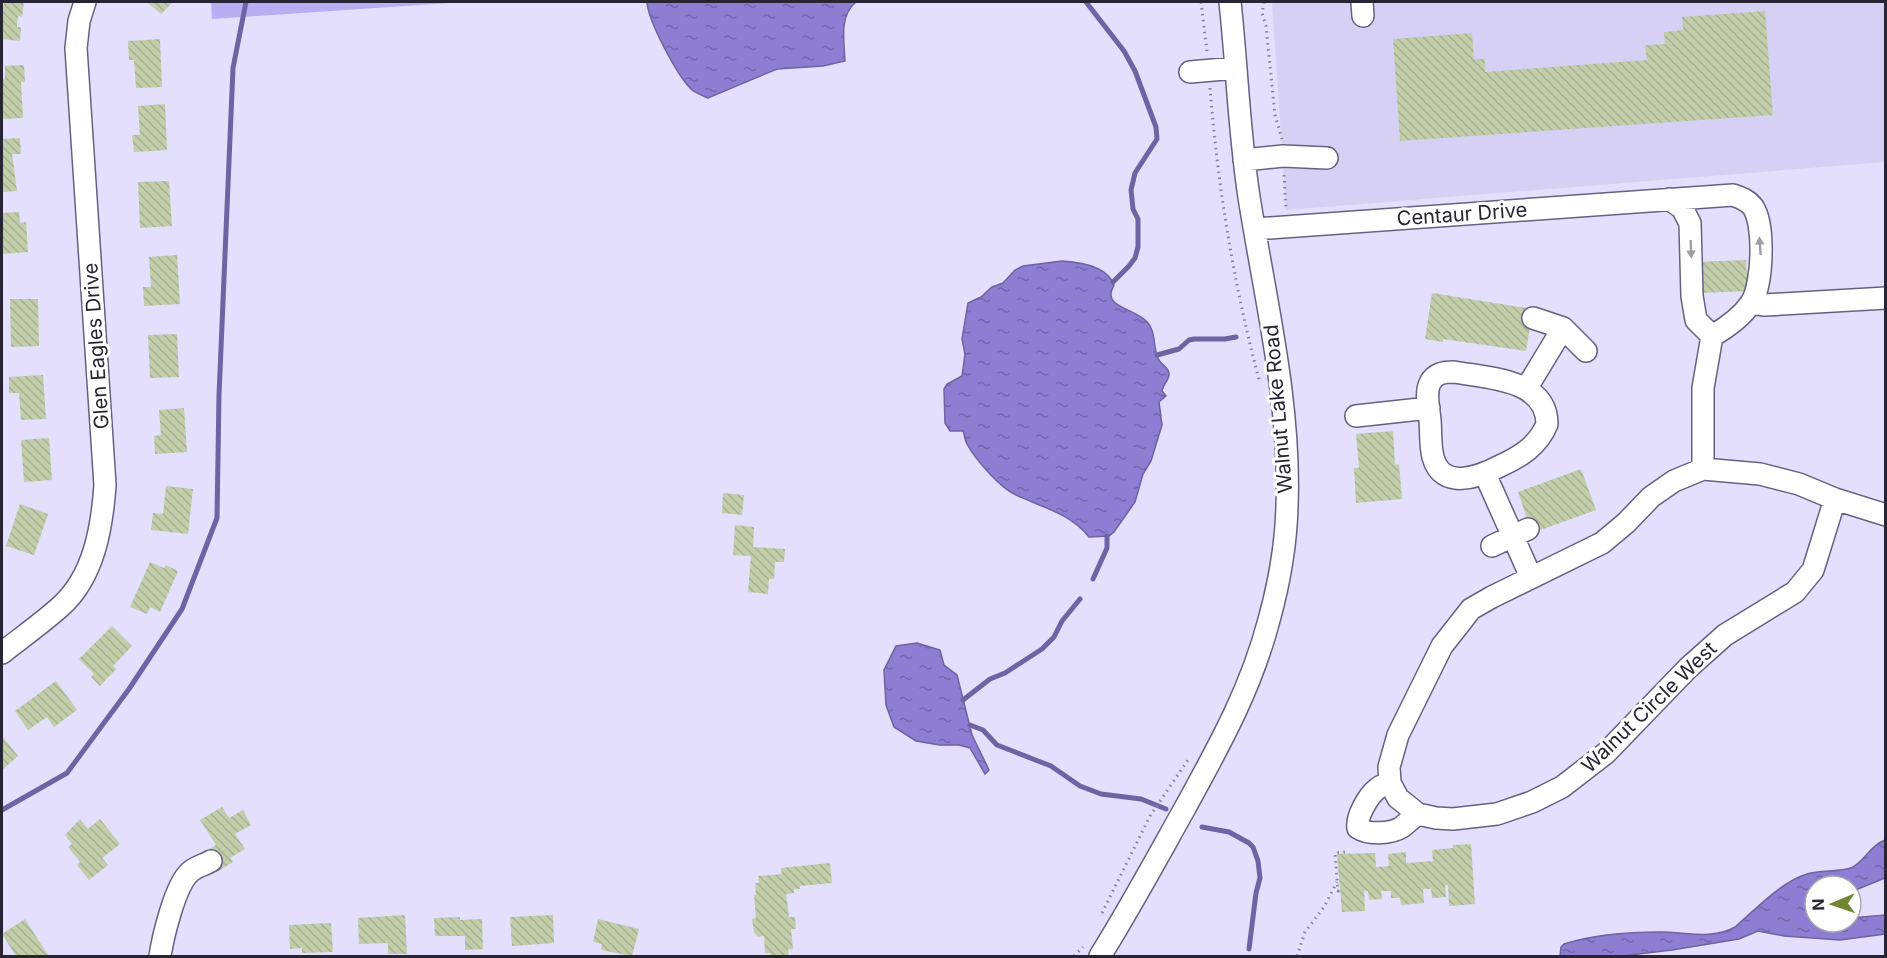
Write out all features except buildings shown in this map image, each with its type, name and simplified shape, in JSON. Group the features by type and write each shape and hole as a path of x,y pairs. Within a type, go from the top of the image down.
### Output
{"street":[{"name":"Glen Eagles Drive","path":"2,653 61,606 78,585 90,561 103,512 105,485 76,48 79,21 85,2"},
{"name":"Walnut Lake Road","path":"1093,950 1141,890 1251,681 1272,610 1280,570 1287,507 1286,445 1280,388 1244,160 1230,2"},
{"path":"1200,71 1236,68"},
{"path":"1244,160 1283,156 1327,158"},
{"name":"Centaur Drive","path":"1255,229 1733,195 1747,201 1754,208 1761,249 1760,279 1751,303"},
{"path":"1669,199 1682,208 1690,223 1692,296 1696,320 1712,336"},
{"path":"1703,469 1703,388 1712,336 1732,324 1751,303 1765,305 1886,298"},
{"path":"1533,318 1563,327 1586,351"},
{"path":"1527,389 1563,327"},
{"path":"1454,372 1522,385 1544,406 1547,424 1544,432 1520,457 1485,474 1462,479 1452,477 1438,466 1433,457 1429,408 1430,383 1442,373 1454,372"},
{"path":"1356,417 1429,408"},
{"path":"1390,775 1398,798 1418,814 1400,829 1377,833 1363,832 1358,828 1357,821 1371,794 1390,775 1398,735 1442,646 1471,609 1602,543 1626,523 1651,497 1674,481 1703,469 1760,474 1799,484 1835,499 1886,515"},
{"path":"1485,474 1520,533 1531,577"},
{"name":"Walnut Circle West","path":"1418,814 1453,819 1497,814 1532,802 1562,787 1606,753 1688,668 1725,635 1796,592 1813,570 1835,499"},
{"path":"1492,546 1520,533"},
{"path":"160,957 163,936 182,881 191,871 211,861"}],"path":[{"path":"1201,2 1200,71 1248,341 1261,388"},
{"path":"1264,2 1262,13 1266,26 1275,115 1284,144 1287,226"},
{"path":"1101,916 1150,816 1193,753"},
{"path":"1339,890 1335,852 1345,852"},
{"path":"1297,957 1305,932 1324,907 1337,882"},
{"path":"1074,957 1093,950"}],"shaded area":[{"path":"211,2 464,2 212,19"},
{"path":"1272,2 1885,2 1885,162 1286,210"}],"water":[{"path":"647,2 856,2 845,21 845,61 823,66 777,69 708,98 691,89 678,72 652,22"},
{"path":"1062,261 1092,266 1105,273 1114,285 1111,293 1112,299 1146,321 1151,328 1157,356 1169,372 1162,391 1166,396 1159,402 1162,425 1151,461 1143,474 1135,502 1109,536 1089,537 1064,516 1010,491 996,480 976,457 966,442 963,431 950,431 945,423 944,389 947,384 962,376 965,354 962,339 968,303 981,297 992,287 1003,283 1015,270 1023,266"},
{"path":"917,643 940,650 944,665 957,675 972,735 989,770 985,774 970,748 916,741 894,727 886,705 884,670 896,646"},
{"path":"1885,840 1885,878 1863,887 1863,874 1810,874 1853,867"},
{"path":"1803,876 1803,934 1863,934 1863,917 1885,915 1885,934 1840,940 1784,936 1758,931 1739,939 1672,950 1622,956 1560,956 1561,947 1564,944 1600,936 1649,932 1709,934 1727,931 1797,878"}],"waterway":[{"path":"2,810 67,773 129,689 182,609 217,518 219,395 233,68 246,2"},
{"path":"1086,2 1124,51 1135,71 1156,127 1157,139 1135,173 1131,190 1133,209 1138,219 1138,247 1135,258 1113,282"},
{"path":"1157,355 1179,349 1189,340 1236,337"},
{"path":"1093,579 1107,548 1107,536"},
{"path":"963,700 990,679 1005,673 1042,649 1054,637 1062,621 1080,599"},
{"path":"970,725 983,730 997,745 1051,766 1080,786 1101,794 1141,799 1166,809"},
{"path":"1202,827 1229,832 1253,847 1260,878 1249,949"}]}
